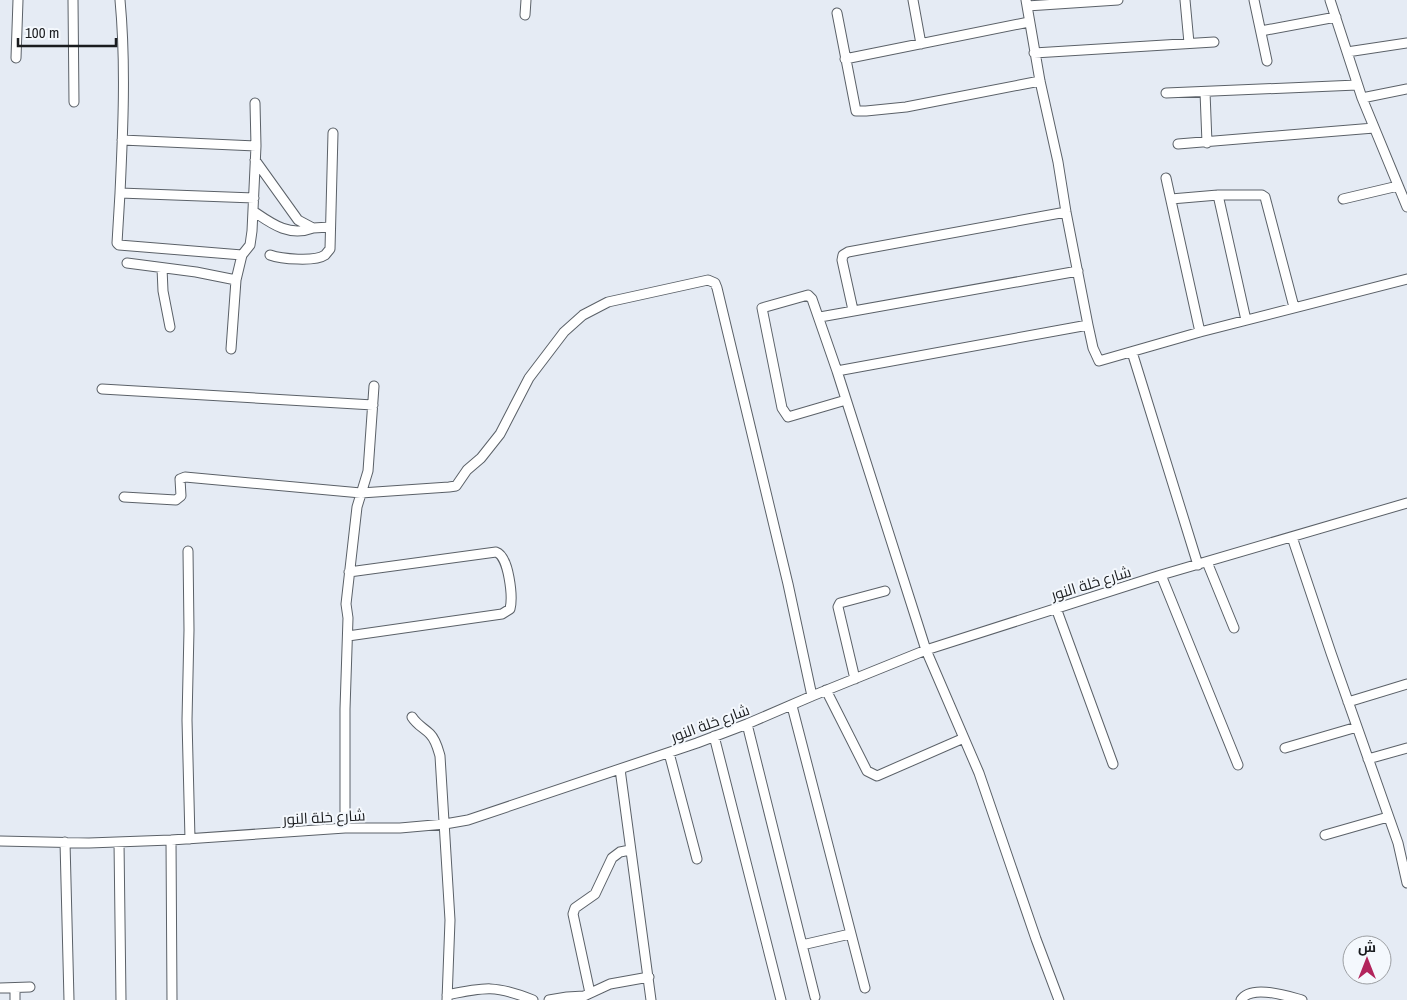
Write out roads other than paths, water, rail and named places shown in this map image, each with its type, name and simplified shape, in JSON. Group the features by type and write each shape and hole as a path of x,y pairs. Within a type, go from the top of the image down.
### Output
{"street":[{"path":"16,58 18,0"},
{"path":"73,0 74,102"},
{"path":"120,0 123,30 122,140 117,243 119,245 242,255"},
{"path":"525,15 526,0"},
{"path":"913,0 921,44"},
{"path":"1118,0 1026,3 1034,53 1052,128 1088,325 1093,348 1099,361 1200,332 1407,279"},
{"path":"1185,0 1189,43"},
{"path":"1254,0 1266,61"},
{"path":"1330,0 1362,98 1407,207"},
{"path":"837,13 856,111 906,106 1040,81"},
{"path":"1261,30 1336,17"},
{"path":"845,59 1029,22"},
{"path":"1034,53 1214,42"},
{"path":"1347,52 1407,43"},
{"path":"1166,93 1358,85"},
{"path":"1362,98 1407,89"},
{"path":"1205,92 1207,143"},
{"path":"231,350 236,280 242,255 250,244 256,146 255,103"},
{"path":"1178,144 1374,128"},
{"path":"270,255 278,258 316,258 326,255 330,249 333,133"},
{"path":"122,140 256,146"},
{"path":"255,160 298,220 313,228"},
{"path":"1166,178 1200,332"},
{"path":"1343,199 1398,186"},
{"path":"120,193 254,198"},
{"path":"1171,199 1218,195 1265,197 1294,307"},
{"path":"1218,195 1246,320"},
{"path":"253,211 273,225 288,230 330,227"},
{"path":"853,310 842,260 842,255 848,252 1066,212"},
{"path":"127,263 236,280"},
{"path":"162,268 163,291 170,327"},
{"path":"820,317 1078,271"},
{"path":"124,497 180,499 182,496 180,479 185,477 361,493 456,486 467,470 500,434 529,378 543,358 564,332 583,315 608,302 708,280 715,283 717,288 788,584 812,696"},
{"path":"846,400 788,417 782,408 762,308 808,295 812,299 820,317 926,650 979,773 1059,1000"},
{"path":"837,371 1088,325"},
{"path":"1132,352 1202,563 1234,628"},
{"path":"345,828 345,708 348,636 346,604 357,507 368,471 374,386"},
{"path":"102,389 373,405"},
{"name":"شارع خلة النور","path":"0,841 119,842 171,840 345,828 400,828 468,820 669,753 792,706 826,690 926,650 1161,575 1407,503"},
{"path":"1292,537 1398,843 1407,883"},
{"path":"188,551 187,720 190,839"},
{"path":"348,636 502,614 510,609 511,603 509,580 504,558 496,552 349,572"},
{"path":"1161,575 1238,765"},
{"path":"854,679 838,607 840,603 886,591"},
{"path":"1056,608 1112,764"},
{"path":"1348,702 1407,684"},
{"path":"826,690 867,771 877,776 964,738"},
{"path":"792,706 865,988"},
{"path":"412,717 416,723 431,734 437,744 442,775 450,920 447,998 491,988 508,990 533,1000"},
{"path":"747,724 815,997"},
{"path":"1285,748 1357,727"},
{"path":"714,736 781,1000"},
{"path":"1368,758 1407,748"},
{"path":"669,753 697,859"},
{"path":"620,769 651,1000"},
{"path":"1326,835 1388,817"},
{"path":"171,840 172,1000"},
{"path":"65,842 69,1000"},
{"path":"119,842 121,1000"},
{"path":"590,993 573,914 575,908 596,894 612,858 620,852 630,850"},
{"path":"802,945 850,934"},
{"path":"549,1000 584,996 610,984 648,977"},
{"path":"0,988 30,987"},
{"path":"14,1000 15,988"},
{"path":"1241,1000 1247,994 1265,992 1302,1000"}]}
